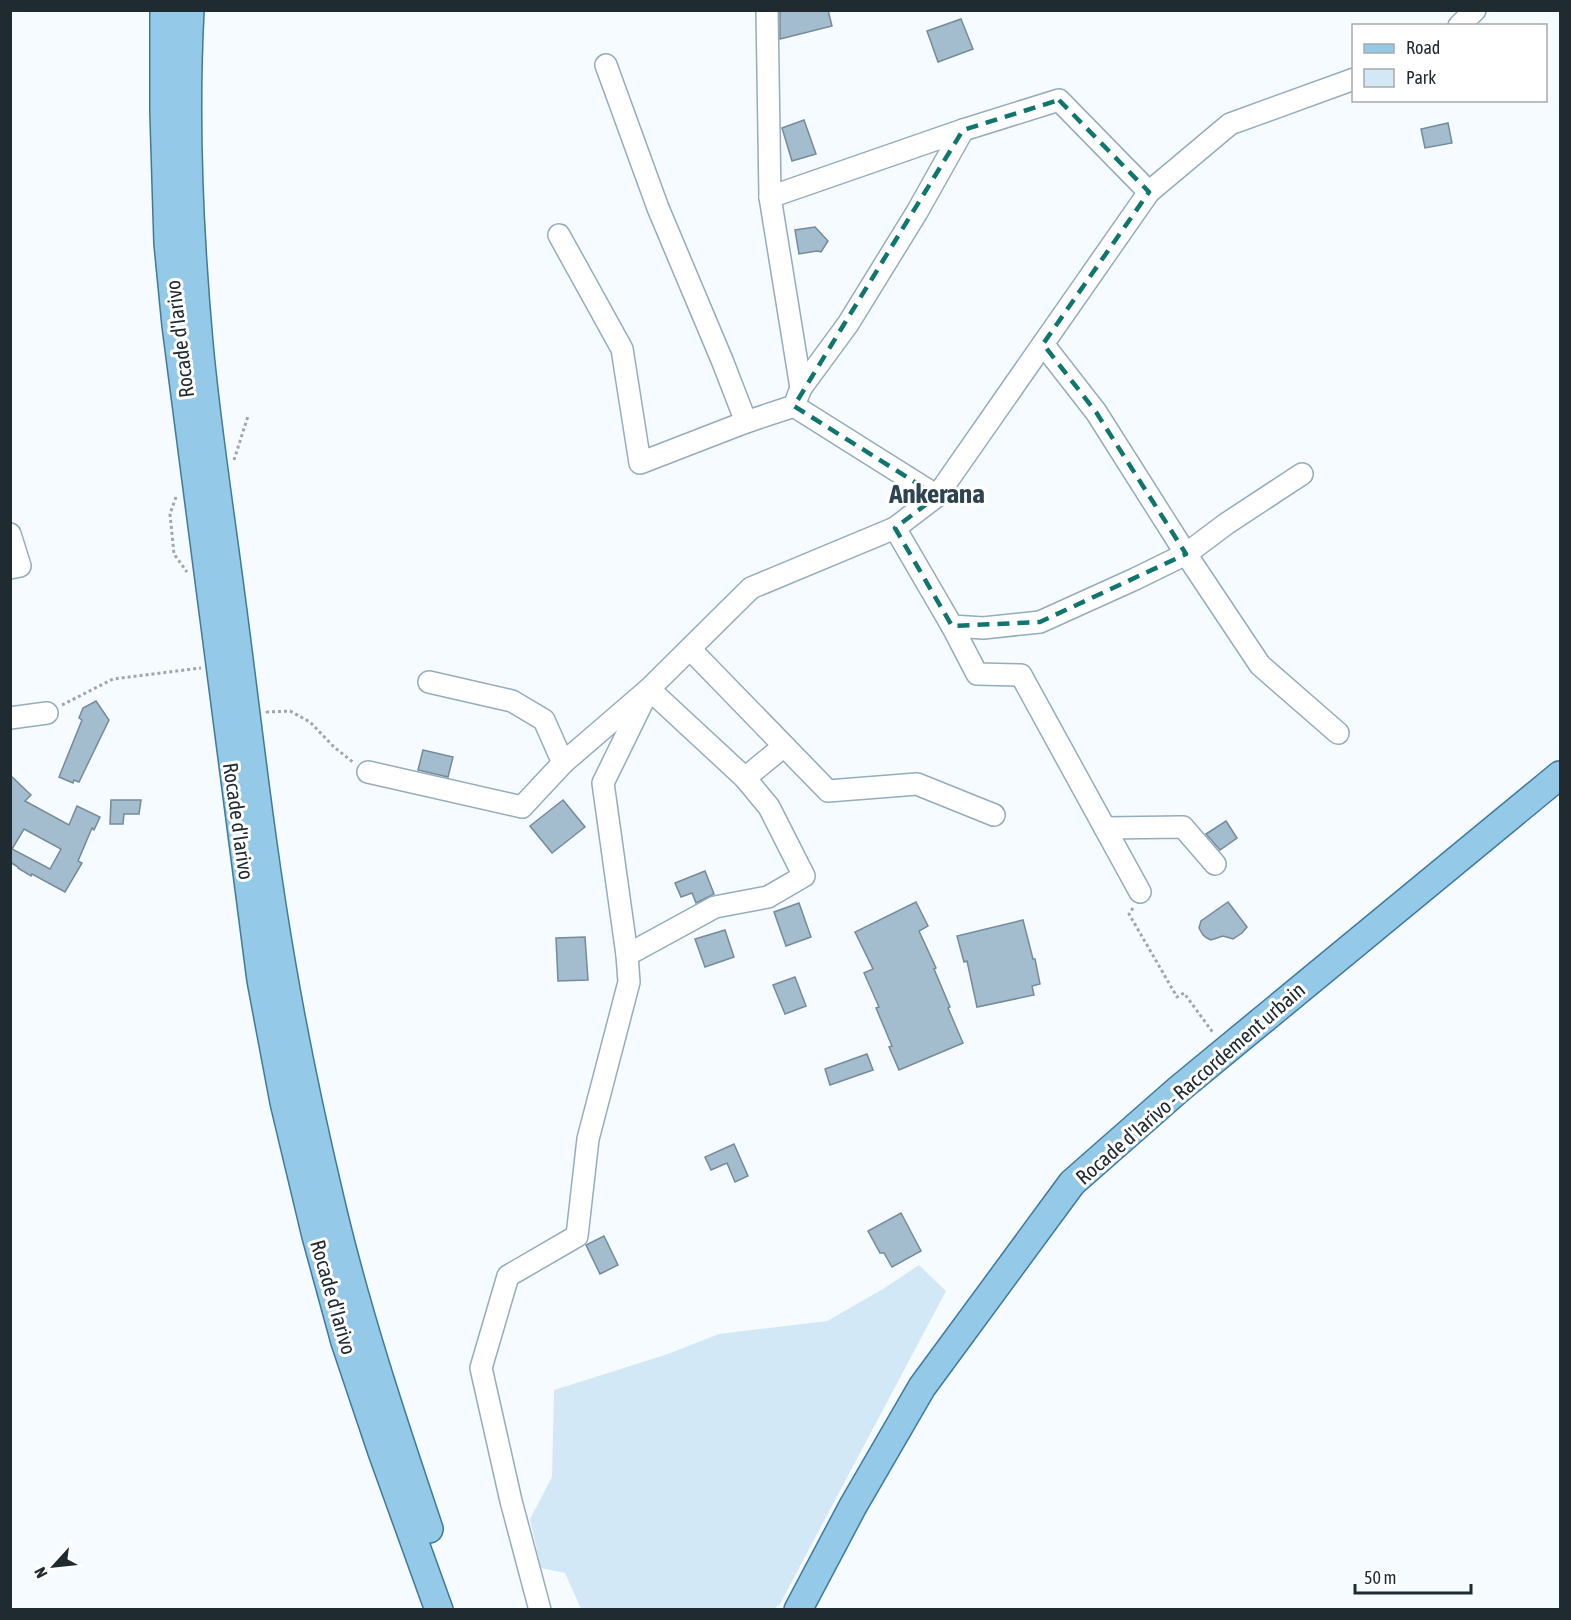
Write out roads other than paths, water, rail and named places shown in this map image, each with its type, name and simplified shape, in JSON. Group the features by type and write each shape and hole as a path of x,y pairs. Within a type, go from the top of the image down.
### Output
{"main road":[{"name":"Rocade d'Iarivo","path":"164,10 168,243 176,325 261,980 284,1102 339,1321 382,1452 439,1610"},
{"name":"Rocade d'Iarivo","path":"190,10 187,148 199,346 259,811 282,965 330,1199 360,1315 457,1610"},
{"name":"Rocade d'Iarivo - Raccordement urbain","path":"798,1610 853,1506 922,1387 1072,1183 1225,1050 1560,775"}],"street":[{"path":"767,10 770,198 798,397 937,496"},
{"path":"1461,24 1475,10"},
{"path":"606,65 658,208 723,360 746,422"},
{"path":"368,772 522,807 563,763 650,689 751,588 895,528 937,496 1149,192 1230,124 1352,79"},
{"path":"770,198 963,130 1059,100 1149,192"},
{"path":"558,235 622,349 640,463 746,422 798,397 848,324 917,212 963,130"},
{"path":"1043,344 1096,412 1260,665 1338,733"},
{"path":"952,626 983,628 1041,622 1186,554 1226,524 1302,474"},
{"path":"895,528 977,674 1021,675 1140,892"},
{"path":"10,534 20,566 10,568"},
{"path":"690,649 828,791 917,784 994,815"},
{"path":"429,682 512,701 544,720 563,763"},
{"path":"627,955 715,907 768,897 804,876 769,807 745,778 650,689"},
{"path":"540,1610 511,1501 481,1368 508,1276 577,1236 588,1139 629,982 603,783 650,689"},
{"path":"10,718 47,713"},
{"path":"745,778 784,746"},
{"path":"1105,828 1183,827 1215,864"}],"district":[{"name":"Ankerana","path":"937,493"}]}
